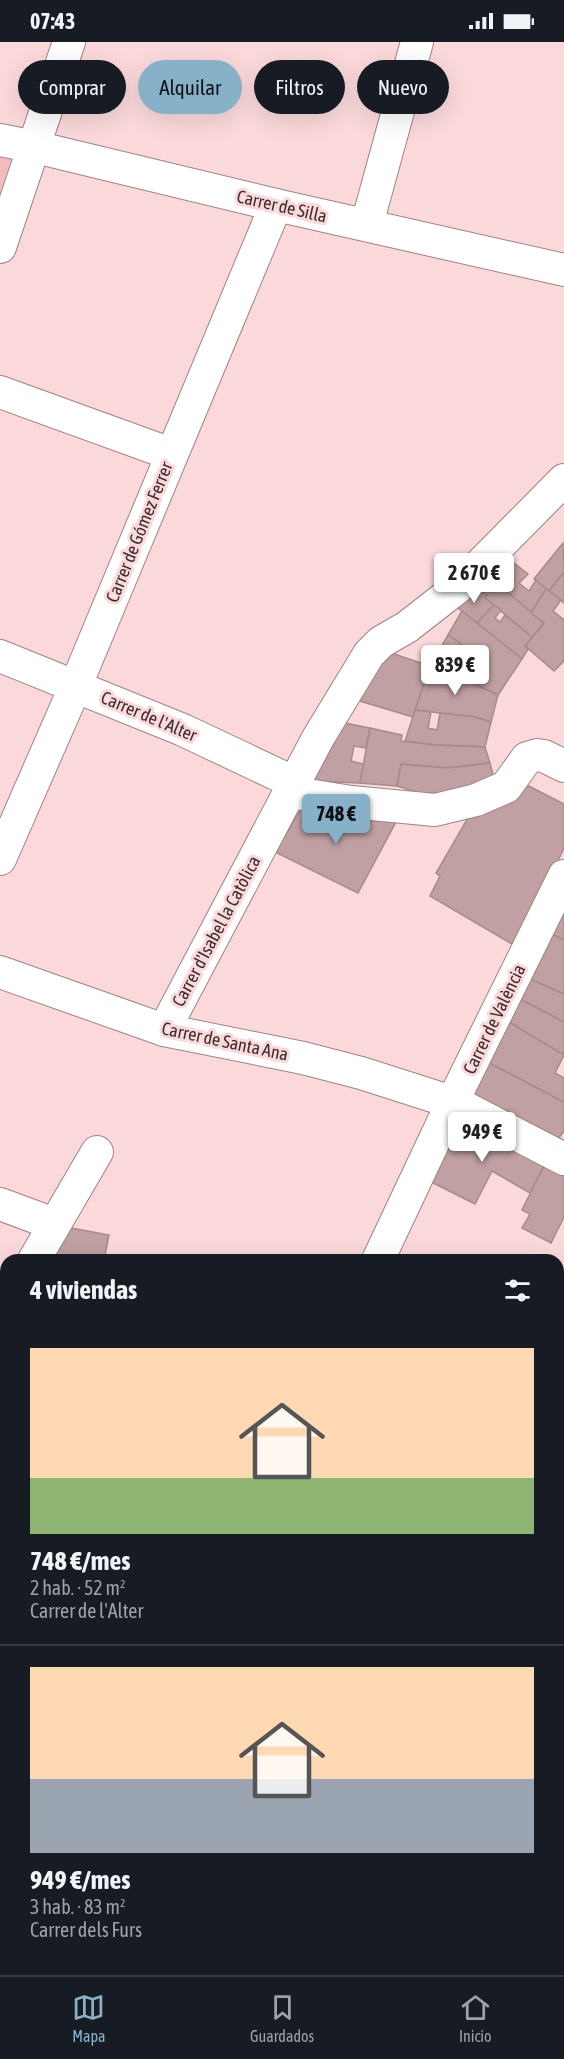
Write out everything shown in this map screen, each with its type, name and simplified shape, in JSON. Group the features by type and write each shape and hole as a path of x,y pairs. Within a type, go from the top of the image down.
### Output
{"street":[{"path":"0,247 69,42"},
{"path":"367,224 417,42"},
{"name":"Carrer de Silla","path":"0,140 564,270"},
{"name":"Carrer de Gómez Ferrer","path":"0,859 76,685 276,205"},
{"path":"0,392 171,454"},
{"name":"Carrer d'Isabel la Catòlica","path":"164,1030 318,738 369,654 381,642 407,627 457,588 559,498"},
{"name":"Carrer de l'Alter","path":"0,656 183,729 292,787 351,802 435,810 476,800 506,787 527,758 537,755 544,756 564,766"},
{"name":"Carrer de València","path":"381,1254 452,1102 564,876"},
{"name":"Carrer de Santa Ana","path":"0,972 164,1030 303,1058 361,1073 452,1102 564,1159"},
{"path":"37,1254 97,1152"},
{"path":"0,1204 54,1224"}],"shaded area":[{"path":"0,152 24,157 0,221"}],"building":[{"path":"563,543 564,572 549,591 534,579"},
{"path":"505,556 528,574 519,583 529,591 536,580 546,589 531,613 486,574"},
{"path":"564,572 564,603 549,591"},
{"path":"486,574 544,623 532,637 485,598 487,595 474,584"},
{"path":"474,584 487,595 485,598 494,605 477,623 453,604"},
{"path":"546,589 561,600 553,611 564,620 564,661 554,671 525,646 544,623 531,613"},
{"path":"494,605 501,610 495,618 500,622 505,615 532,637 525,646 528,649 522,659 477,623"},
{"path":"462,611 522,659 498,695 457,676 467,657 460,643 448,635"},
{"path":"448,635 460,643 467,657 457,676 431,664"},
{"path":"382,650 430,666 413,717 353,699"},
{"path":"431,664 498,695 491,722 475,717 415,710"},
{"path":"415,710 431,712 428,728 437,730 440,713 475,717 491,722 485,747 405,741"},
{"path":"340,722 370,728 366,748 354,746 351,761 364,764 360,783 306,781"},
{"path":"370,728 402,735 401,741 485,747 490,763 448,768 401,764 397,786 360,783"},
{"path":"490,763 495,783 445,801 397,786 401,764 448,768"},
{"path":"521,782 564,804 564,848 517,947 430,896 440,876 436,873 469,816"},
{"path":"301,809 397,820 358,893 275,852"},
{"path":"564,911 564,940 552,934"},
{"path":"552,934 564,940 564,994 530,979"},
{"path":"530,979 564,994 564,1022 520,999"},
{"path":"520,999 564,1022 564,1052 562,1055 509,1022"},
{"path":"509,1022 564,1055 555,1073 564,1078 564,1102 489,1063"},
{"path":"489,1063 564,1102 564,1131 556,1142 472,1097"},
{"path":"460,1117 545,1164 530,1193 492,1171 475,1204 431,1182"},
{"path":"545,1164 564,1174 564,1217 551,1243 522,1228 530,1214 522,1210"},
{"path":"66,1227 109,1235 105,1254 50,1254"}]}
